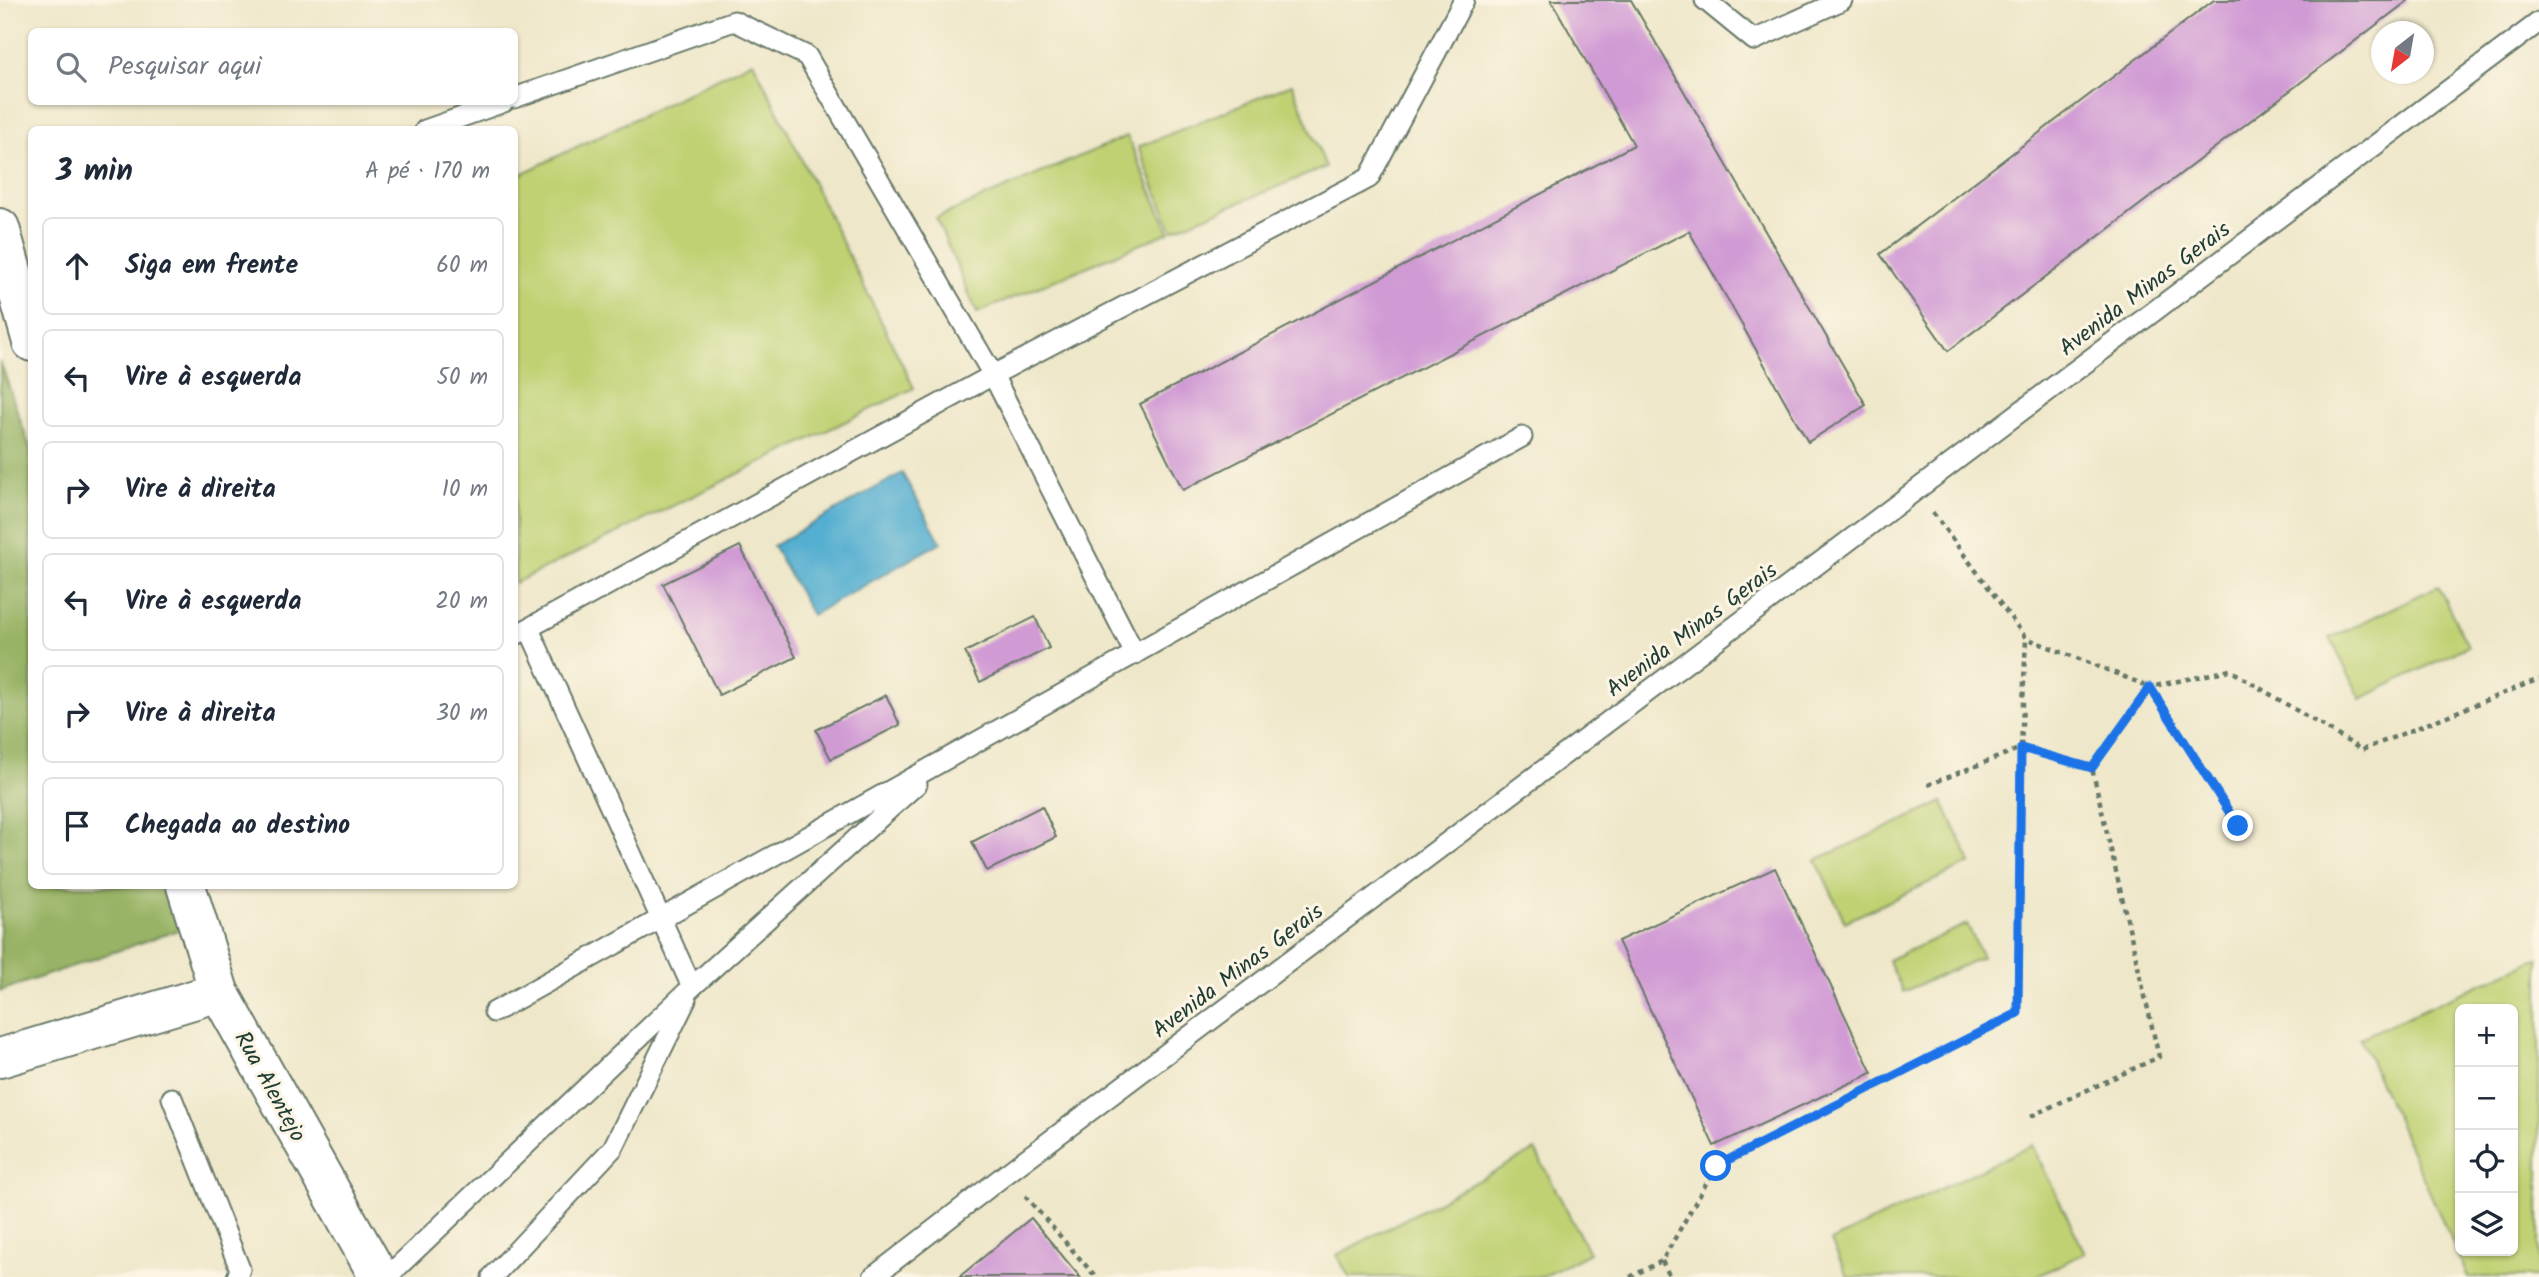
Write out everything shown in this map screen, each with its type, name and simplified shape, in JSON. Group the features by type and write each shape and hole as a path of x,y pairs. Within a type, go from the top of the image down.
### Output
{"street":[{"path":"1,238 28,329"},
{"name":"Rua Alentejo","path":"187,889 219,992 379,1277"},
{"path":"0,1058 219,992"}],"lane":[{"path":"492,1277 614,1148 692,987 662,918 522,632 993,375 1369,178 1464,0"},
{"path":"1704,0 1754,40 1842,0"},
{"path":"518,97 734,21 807,56 993,375 1135,654"},
{"name":"Avenida Minas Gerais","path":"873,1277 1006,1174 2539,22"},
{"path":"436,126 496,105"},
{"path":"494,1012 1522,437"},
{"path":"387,1277 692,987 943,761"},
{"path":"173,1098 240,1269 237,1277"}],"path":[{"path":"1916,490 2026,638 2150,687 2230,670 2362,750 2539,678"},
{"path":"1630,1277 1662,1261 1716,1166 2018,1013 2021,748 2026,638"},
{"path":"2031,1115 2159,1057 2092,768 2150,687"},
{"path":"2150,687 2238,826"},
{"path":"1928,785 2021,748 2092,768"},
{"path":"1006,1174 1096,1277"},
{"path":"1662,1261 1670,1277"}],"green space":[{"path":"753,61 914,388 518,582 518,176"},
{"path":"1292,84 1326,167 1172,230 1138,147"},
{"path":"1127,136 1169,232 977,313 936,218"},
{"path":"0,361 28,442 28,889 184,889 196,924 0,991"},
{"path":"2438,586 2468,646 2361,699 2330,638"},
{"path":"1943,802 1971,863 1845,922 1816,860"},
{"path":"1967,924 1982,957 1903,992 1888,960"},
{"path":"2539,958 2539,1277 2468,1277 2459,1256 2518,1256 2518,1004 2455,1004 2455,1248 2360,1038"},
{"path":"2032,1145 2085,1253 2035,1277 1848,1277 1831,1241"},
{"path":"1535,1150 1589,1253 1543,1277 1349,1277 1337,1255"}],"water":[{"path":"902,473 941,542 812,615 773,546"}],"building":[{"path":"1551,0 1631,0 1866,405 1808,442 1689,231 1183,490 1140,404 1634,145"},
{"path":"2214,0 2409,0 2381,21 2371,21 2371,29 1948,351 1880,254"},
{"path":"740,546 796,657 719,695 663,584"},
{"path":"1035,617 1049,648 980,682 965,652"},
{"path":"886,695 900,725 831,759 816,730"},
{"path":"1042,806 1056,837 987,871 972,842"},
{"path":"1775,868 1872,1073 1714,1146 1618,941"},
{"path":"1031,1218 1080,1277 959,1277"}],"route":[{"path":"1716,1166 2018,1013 2021,748 2092,768 2150,687 2238,826"}]}
